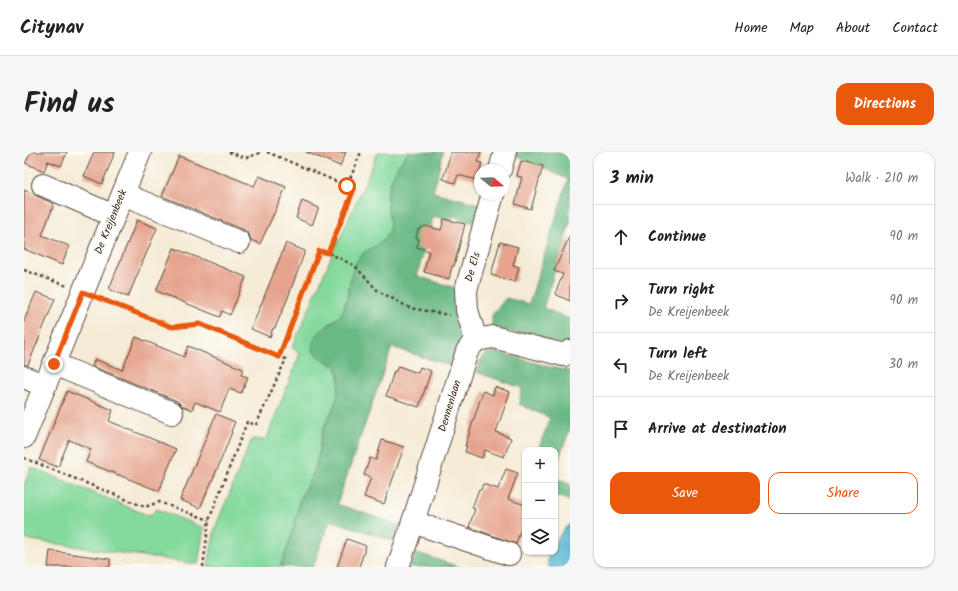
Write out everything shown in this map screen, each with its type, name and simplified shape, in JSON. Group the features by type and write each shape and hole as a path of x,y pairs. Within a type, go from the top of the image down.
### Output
{"street":[{"name":"De Kreijenbeek","path":"24,437 140,152"},
{"path":"502,164 505,152"},
{"path":"43,185 114,216"},
{"path":"123,194 239,242"},
{"name":"De Els","path":"476,340 468,310 466,290 491,200"},
{"path":"476,340 493,337 564,355 570,351"},
{"name":"Dennenlaan","path":"398,567 467,351 476,340"},
{"path":"54,364 172,413"},
{"path":"24,377 45,386"},
{"path":"413,522 509,554"}],"path":[{"path":"229,152 246,158 262,152"},
{"path":"267,152 354,189 328,253"},
{"path":"347,186 361,152"},
{"path":"279,357 319,251 328,253 354,266 378,291 410,308 449,316 467,301"},
{"path":"24,270 172,327 200,324 286,359 256,425 247,422 209,520 203,567"},
{"path":"24,458 145,507 159,502 209,520"}],"green space":[{"path":"378,152 409,152 391,180 387,195 390,223 389,232 384,240 378,245 364,252 356,263 342,314 321,331 327,362 335,368 338,374 339,390 336,402 323,430 316,468 299,502 294,530 283,561 280,567 208,567 215,528 252,439 266,440 300,353 292,348"},
{"path":"409,152 443,152 433,192 487,206 473,226 473,223 453,216 450,220 433,216 417,276 462,290 468,340 457,368 392,347 337,504 402,526 397,542 330,520 313,567 280,567 291,537 300,498 316,465 323,430 336,402 339,391 338,371 334,365 315,354 313,350 314,340 320,332 339,317 345,308 352,272 358,260 364,253 386,237 390,224 388,201 390,186 395,172"},
{"path":"514,152 559,152 570,157 570,222 564,242 570,245 570,259 560,255 543,308 570,319 570,346 492,327 492,315 506,298 529,304 568,179 513,155"},
{"path":"496,352 570,371 570,429 558,461 558,447 539,447 550,418 519,404 522,388 476,372 482,358 487,353"},
{"path":"31,467 147,515 152,514 157,509 204,528 198,564 24,539 24,485"},
{"path":"558,479 570,484 570,501 558,496"},
{"path":"415,552 459,567 410,567"}],"water":[{"path":"568,525 570,525 570,567 549,567 547,560 550,555 558,555 558,537"}],"building":[{"path":"27,152 67,152 61,166 48,161 44,171 25,163 30,154"},
{"path":"94,152 115,152 102,184 84,176"},
{"path":"306,152 346,152 340,166"},
{"path":"451,152 481,152 478,162 482,164 474,164 474,179 458,175 455,183 443,179"},
{"path":"179,156 254,186 259,176 286,187 260,244 251,240 249,234 244,230 162,196"},
{"path":"521,161 543,166 531,209 515,204 522,177 517,176"},
{"path":"24,190 54,204 42,235 69,246 62,265 24,249"},
{"path":"302,201 319,208 312,225 296,218"},
{"path":"444,219 465,224 449,279 424,272 429,251 417,247 419,239 416,238 418,230 425,226 441,230"},
{"path":"137,220 157,228 128,297 109,289"},
{"path":"570,235 570,301 555,294 563,274 554,271"},
{"path":"500,242 518,247 513,265 519,267 515,282 491,275"},
{"path":"286,243 305,251 287,300 270,337 251,329"},
{"path":"174,248 246,277 230,315 222,311 220,317 156,291"},
{"path":"36,292 55,299 28,365 24,365 24,321"},
{"path":"136,337 184,357 188,346 243,369 241,375 248,377 241,393 229,389 220,412 195,402 192,410 182,406 177,401 92,366 95,359 122,370"},
{"path":"398,366 418,373 420,367 431,371 419,407 386,396 394,371 396,371"},
{"path":"495,387 510,392 496,432 511,438 504,457 485,450 482,458 465,452 467,446 465,446 483,391 493,395"},
{"path":"67,391 113,410 109,421 176,449 159,491 86,462 91,449 69,440 58,467 39,460"},
{"path":"216,414 235,422 219,465 200,508 180,500"},
{"path":"382,440 404,447 384,504 364,497 371,477 364,475 370,458 376,460"},
{"path":"506,469 518,473 508,499 522,504 522,525 516,544 469,527 475,509 472,508 479,489 481,490 483,484 498,489"},
{"path":"347,539 366,546 359,567 337,567"},
{"path":"50,551 110,559 110,567 48,567"}],"route":[{"path":"54,364 83,292 172,327 200,324 279,357 319,251 328,253 354,189 347,186"}]}
